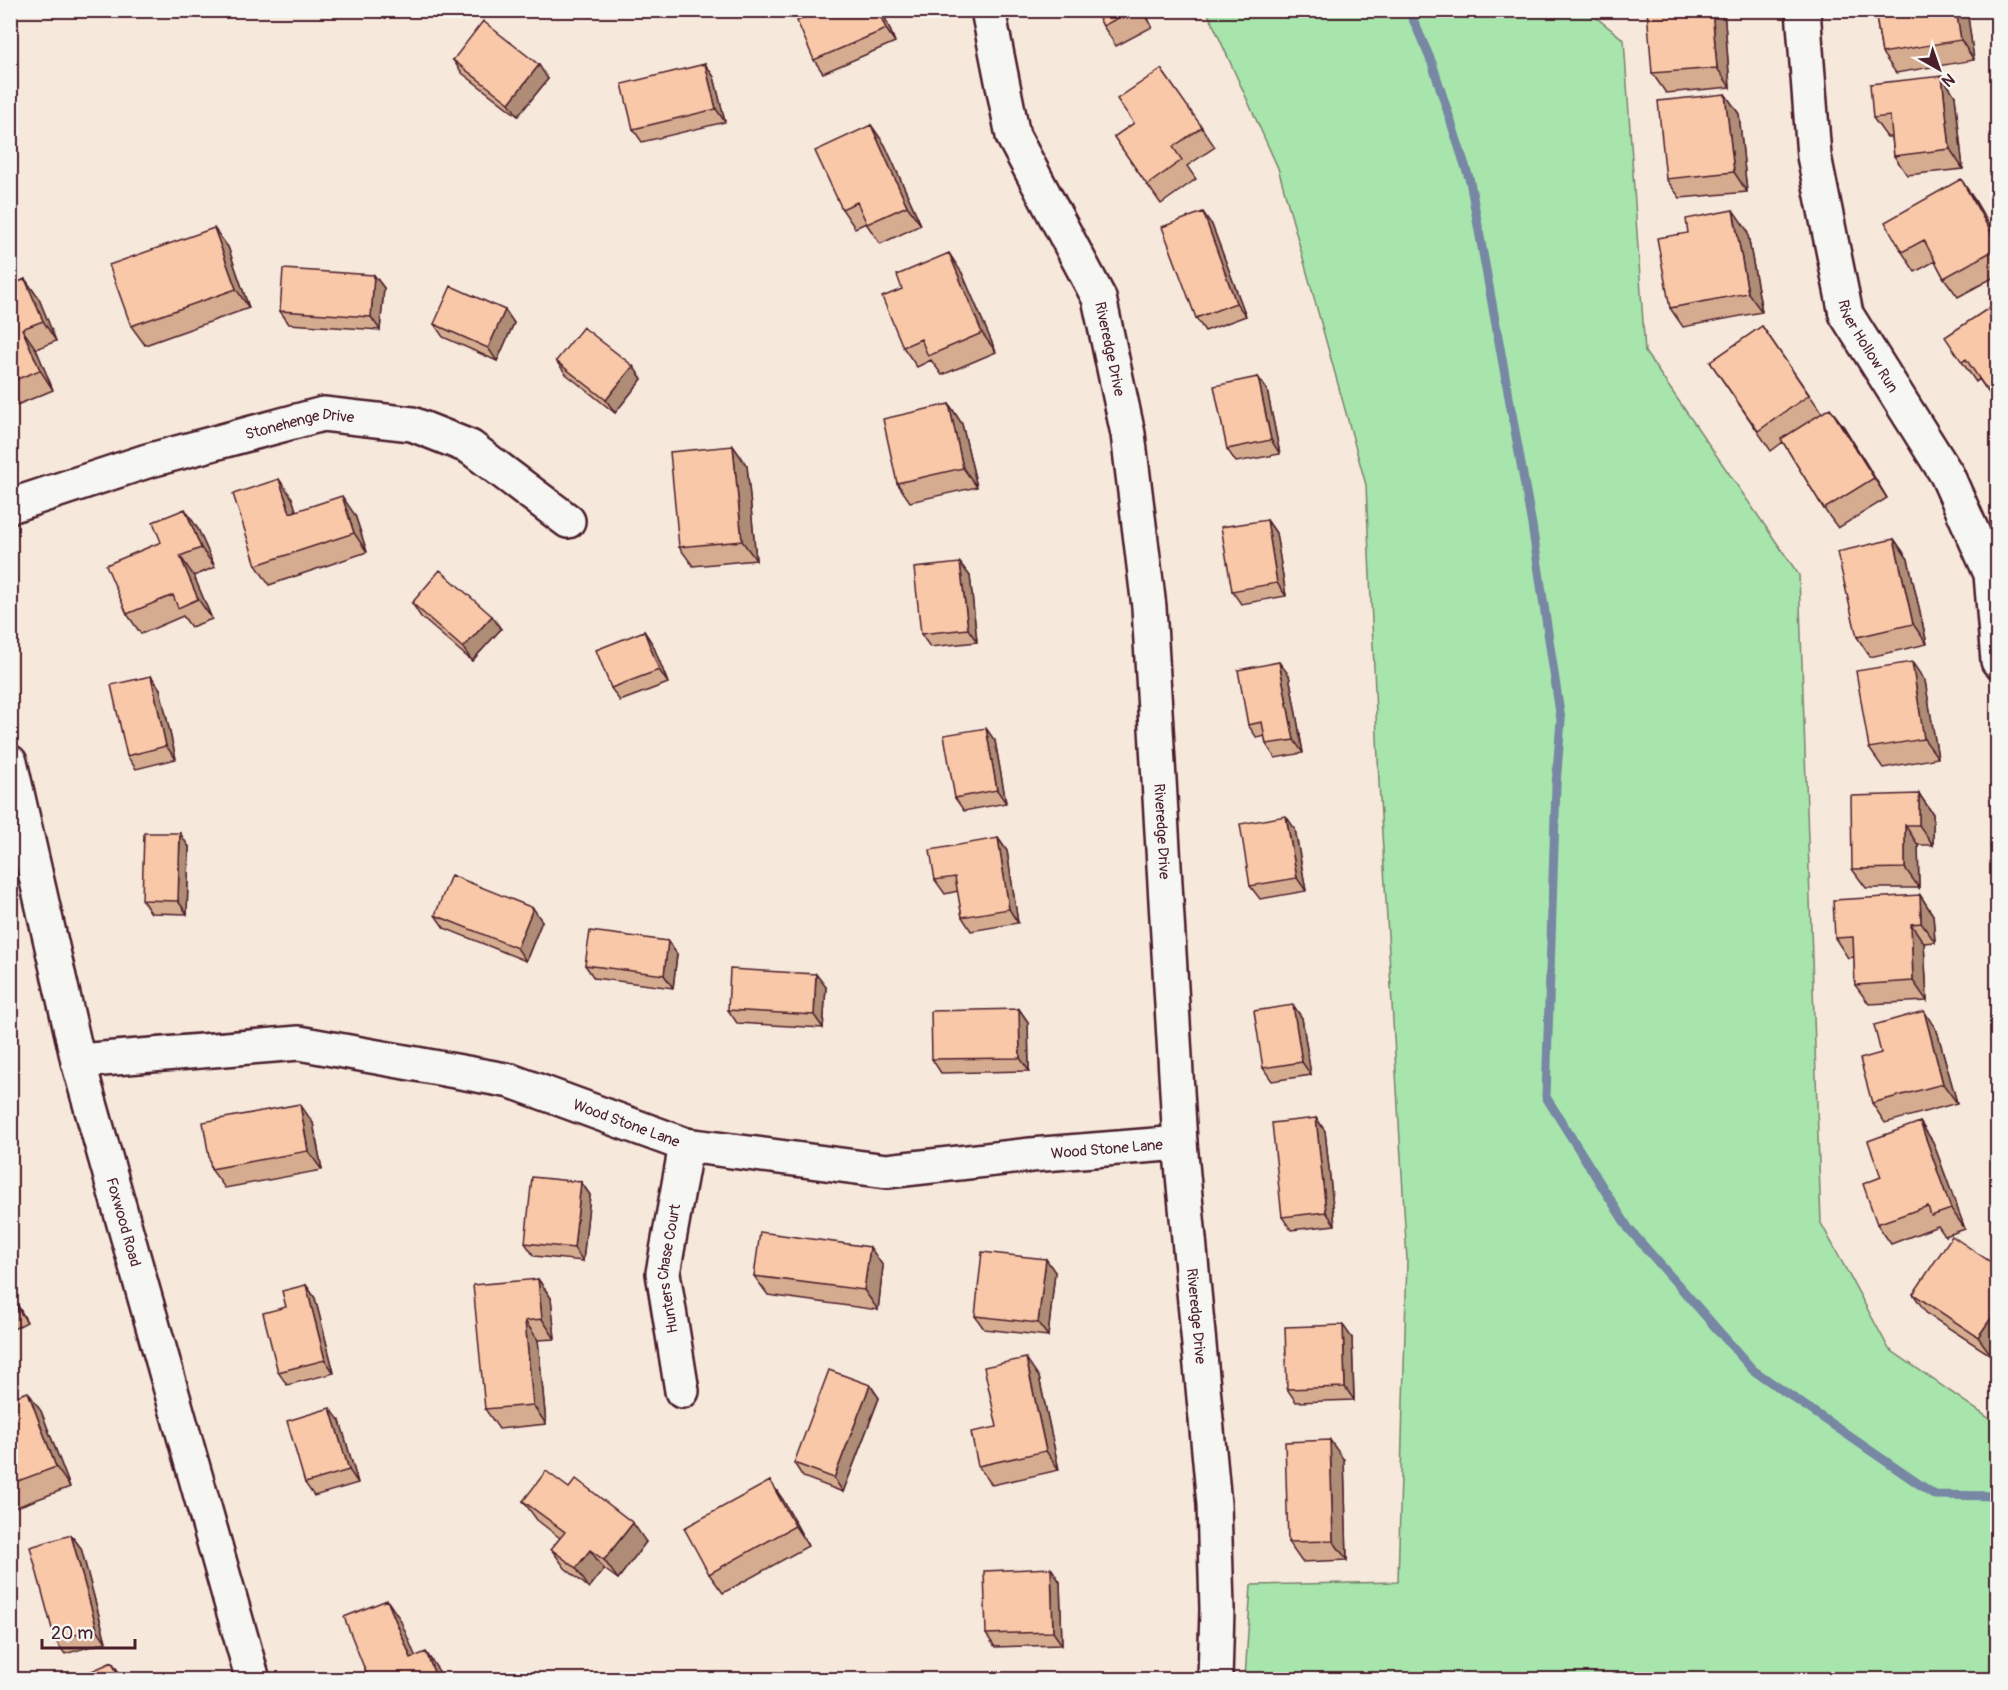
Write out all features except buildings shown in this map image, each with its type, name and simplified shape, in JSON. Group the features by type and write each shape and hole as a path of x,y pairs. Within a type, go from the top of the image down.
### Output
{"street":[{"name":"Riveredge Drive","path":"988,10 1013,136 1099,298 1128,435 1149,607 1180,1143 1214,1504 1217,1610 1215,1680"},
{"name":"River Hollow Run","path":"1803,10 1814,156 1846,314 1947,475 1991,574 1998,661"},
{"name":"Stonehenge Drive","path":"10,506 147,461 323,414 412,424 470,447 568,521"},
{"name":"Foxwood Road","path":"10,762 78,1060 253,1680"},
{"name":"Wood Stone Lane","path":"78,1060 299,1043 511,1081 686,1144 887,1171 1031,1155 1180,1143"},
{"name":"Hunters Chase Court","path":"682,1391 663,1273 686,1144"}],"green space":[{"path":"1207,11 1588,11 1624,40 1645,352 1799,575 1821,1223 1889,1349 1997,1424 1997,1679 1245,1679 1251,1585 1398,1582 1407,1260 1379,782 1366,485 1278,168"}],"waterway":[{"path":"1409,10 1432,63 1470,181 1532,525 1561,720 1556,785 1546,1097 1629,1229 1753,1370 1935,1495 1998,1496"}]}
